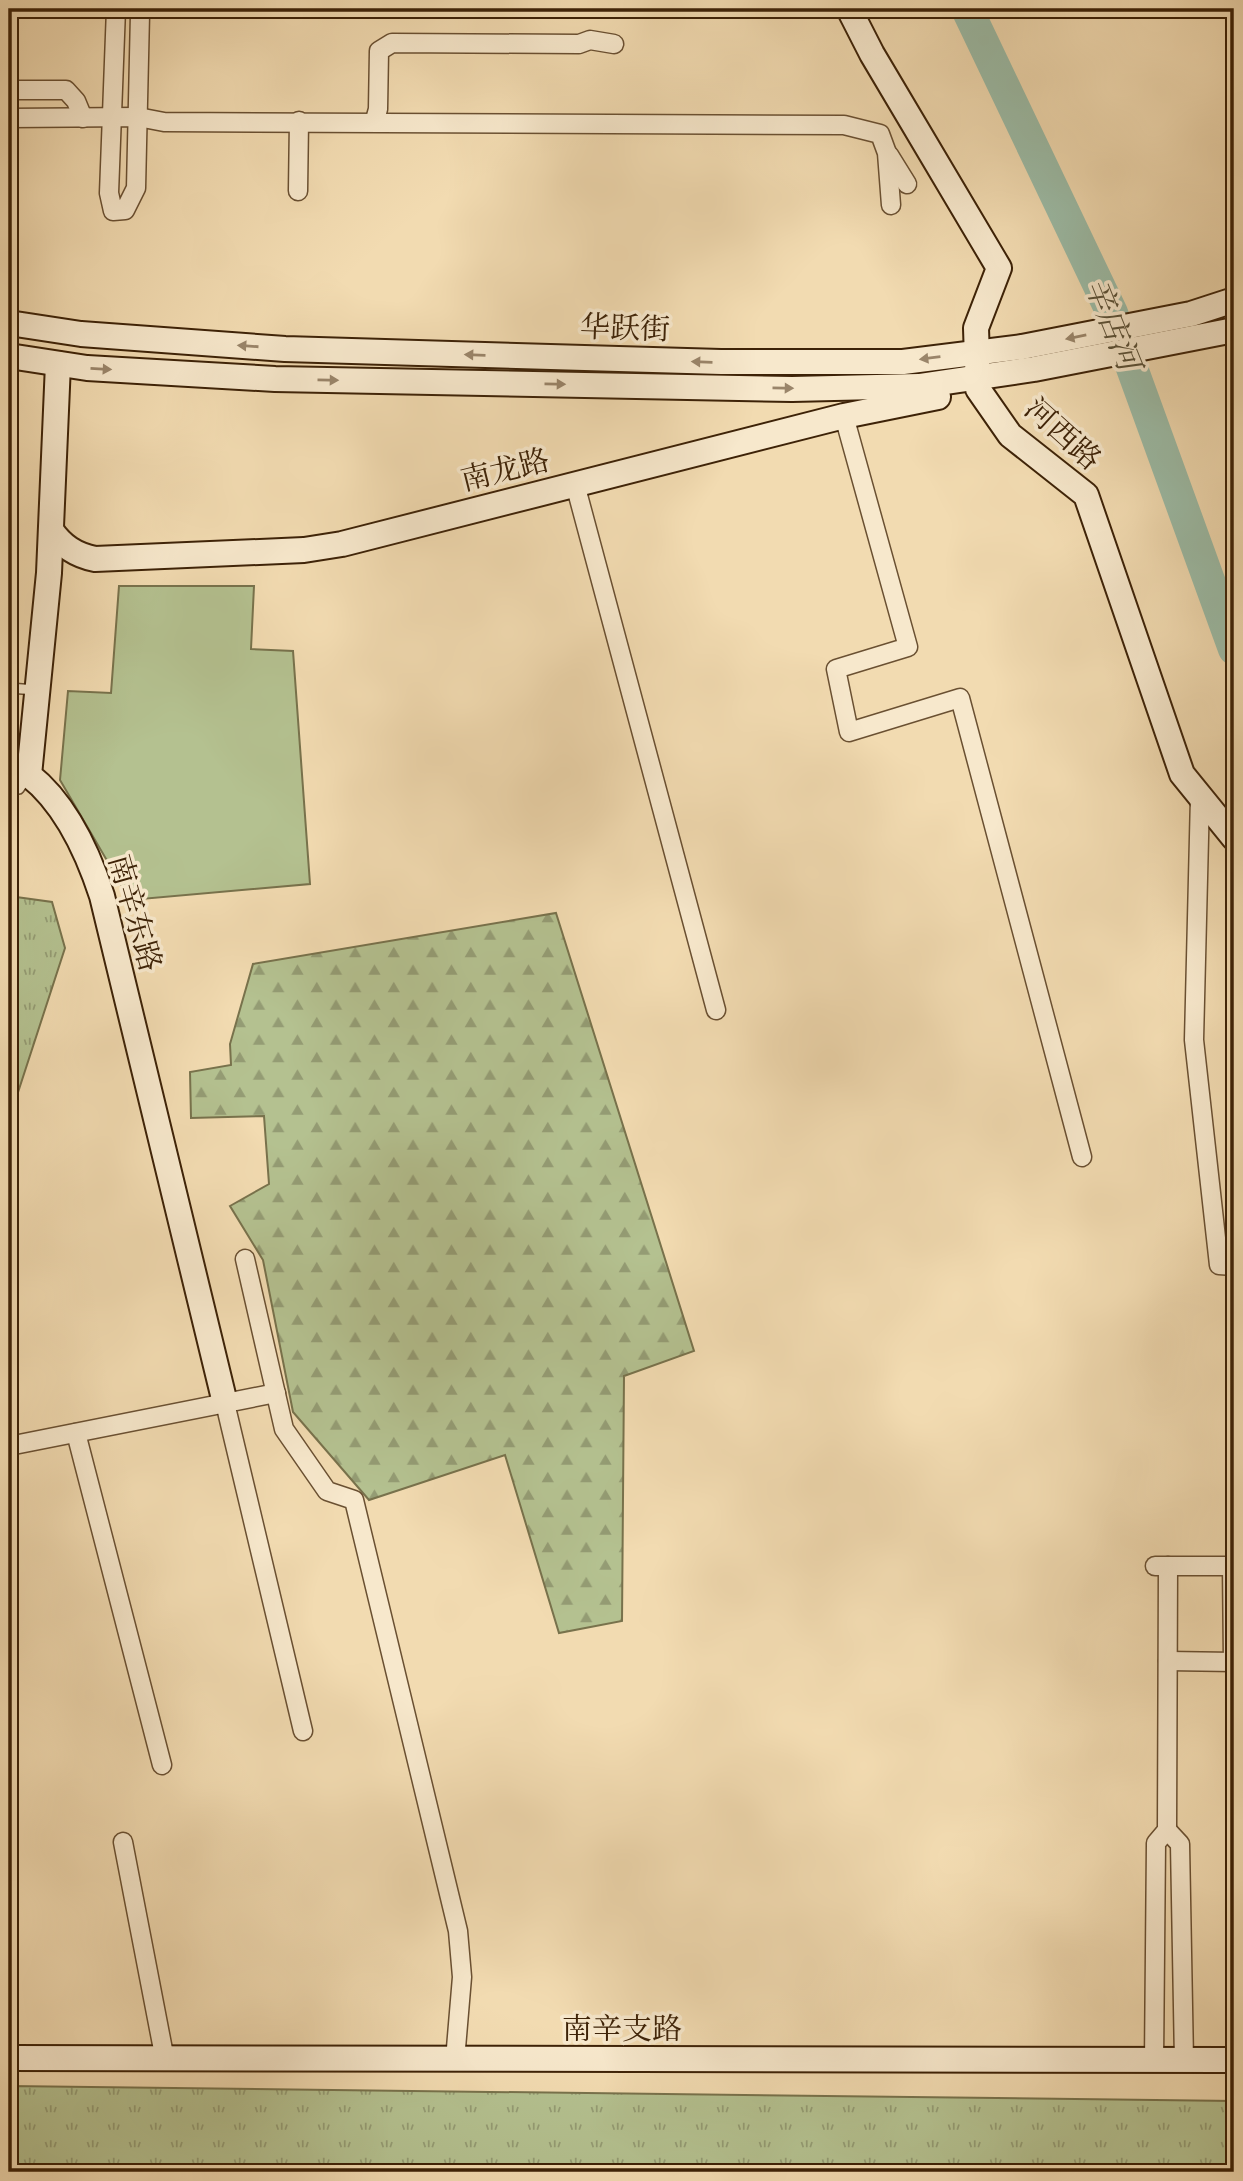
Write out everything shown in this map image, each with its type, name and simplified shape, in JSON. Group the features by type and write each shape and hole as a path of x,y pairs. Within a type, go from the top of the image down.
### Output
{"street":[{"path":"116,9 108,193 113,211 125,209 136,188 140,14"},
{"path":"849,9 872,54 999,268 976,328 977,383"},
{"path":"375,120 378,109 379,51 392,43 579,44 590,40 614,44"},
{"path":"9,90 66,90 76,101 83,118"},
{"path":"9,118 138,117 164,122 375,120 822,123 844,125 880,134 887,153 906,184"},
{"path":"298,191 299,121"},
{"path":"887,153 891,205"},
{"name":"华跃街","path":"9,356 58,364 275,379 778,388 919,386 977,383 1028,358 1234,300"},
{"name":"华跃街","path":"9,323 81,334 313,350 721,362 904,362 977,353 1028,358 1197,340 1234,330"},
{"path":"29,775 51,530 58,364"},
{"name":"南龙路","path":"51,530 66,547 82,556 95,559 304,550 342,544 977,383"},
{"name":"河西路","path":"977,383 1010,435 1086,495 1182,774 1234,838"},
{"path":"844,416 908,647 836,669 849,732 960,698 1082,1157"},
{"path":"575,484 716,1010"},
{"name":"南辛东路","path":"29,775 43,786 88,854 102,896 225,1403"},
{"path":"1200,797 1194,1040 1219,1265 1234,1266"},
{"path":"245,1259 284,1429 327,1490 354,1500 458,1931 462,1977 455,2060"},
{"path":"9,1446 276,1393"},
{"path":"225,1403 303,1731"},
{"path":"76,1433 162,1765"},
{"path":"1154,2061 1156,1843 1167,1830 1168,1661 1162,1566 1233,1566 1233,1662 1168,1661"},
{"path":"1167,1830 1180,1844 1184,2060"},
{"path":"123,1842 165,2060"},
{"name":"南辛支路","path":"9,2059 1234,2060"}],"lane":[{"path":"9,688 38,691"},
{"path":"9,789 19,789 29,775"}],"green space":[{"path":"119,586 254,586 251,649 293,651 310,884 130,900 60,780 68,691 111,693"},
{"path":"9,896 52,902 65,948 9,1120"},
{"path":"556,913 694,1351 624,1376 622,1621 559,1633 505,1455 369,1500 293,1412 263,1260 230,1206 269,1184 264,1116 191,1118 190,1072 231,1065 230,1044 253,964"},
{"path":"9,2086 1234,2101 1234,2172 9,2172"}],"waterway":[{"name":"辛店河","path":"967,9 1112,313 1234,649"}]}
